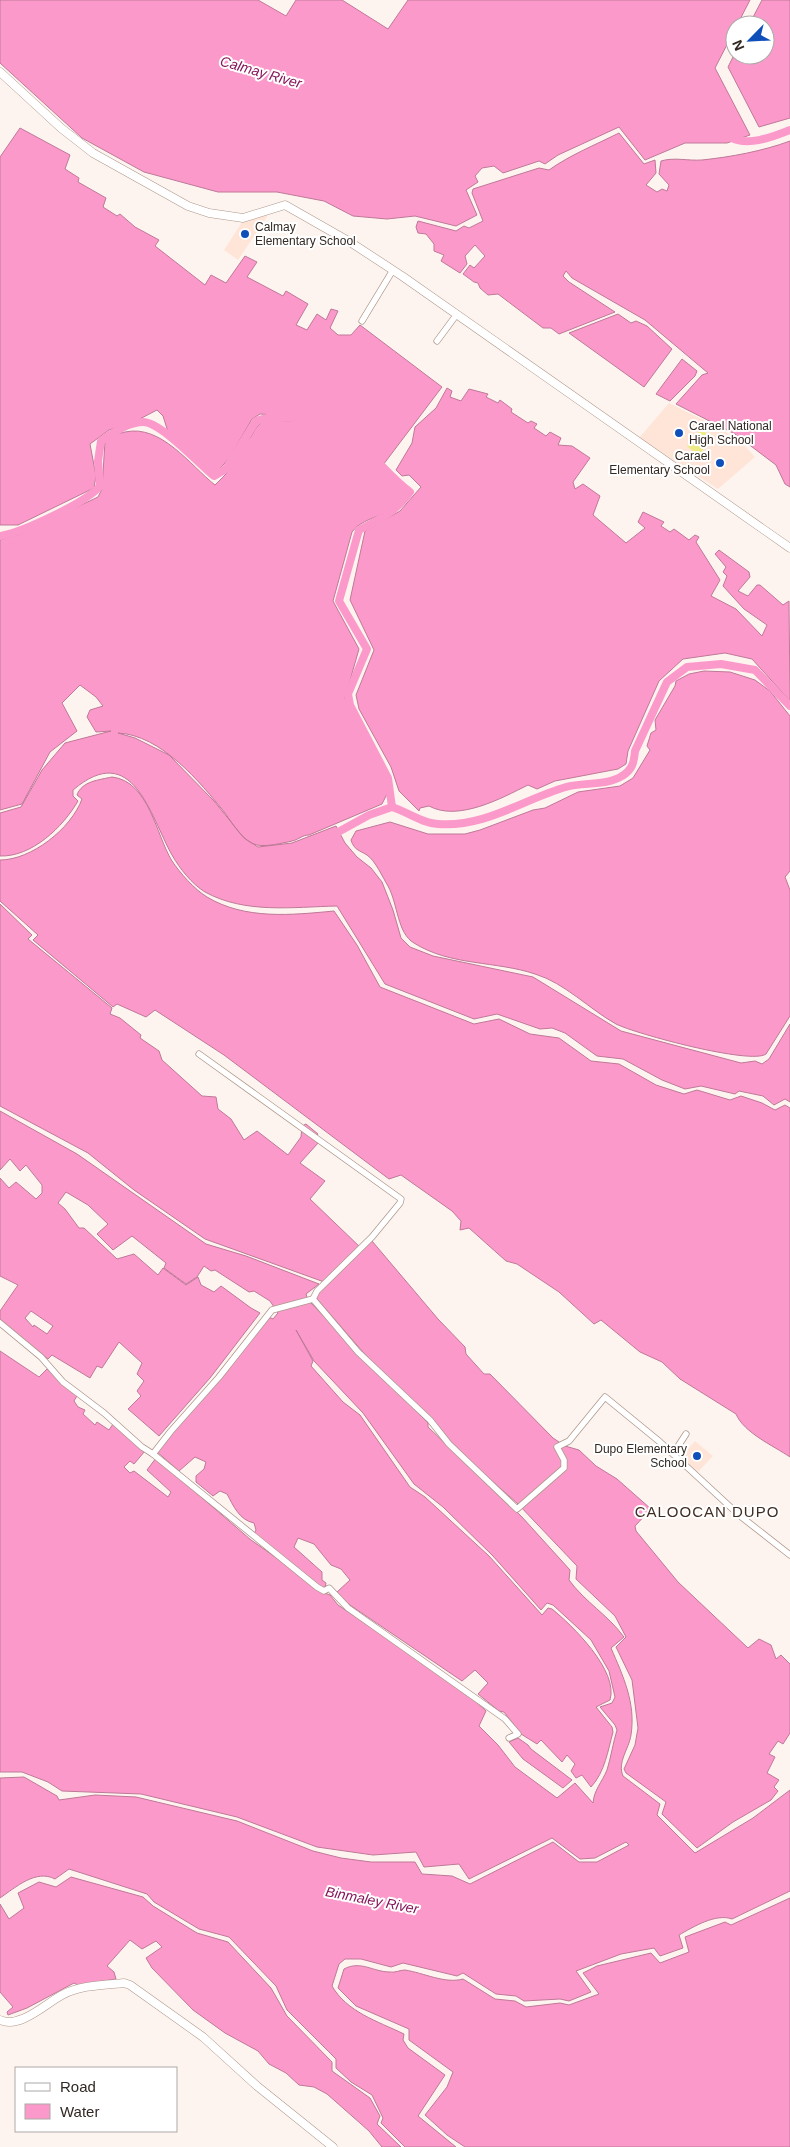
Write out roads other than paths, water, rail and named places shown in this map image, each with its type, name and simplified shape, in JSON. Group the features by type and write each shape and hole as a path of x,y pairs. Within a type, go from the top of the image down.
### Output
{"street":[{"path":"0,72 62,128 93,153 179,201 199,210 243,218 285,205 350,242 457,314 790,548"},
{"path":"362,321 393,270"},
{"path":"437,342 457,314"},
{"path":"153,1454 274,1309 311,1300 317,1291 372,1237 400,1203 401,1199 199,1054"},
{"path":"311,1300 358,1352 430,1420 449,1444 517,1509 564,1468 564,1460 557,1447 567,1443 578,1432 604,1397 673,1454 739,1515 790,1555"},
{"path":"0,1323 42,1357 63,1382 104,1413 142,1447 317,1587 324,1591 329,1588 348,1608 504,1719 518,1734 510,1738"},
{"path":"673,1454 686,1434"},
{"path":"0,2020 9,2023 18,2021 66,1993 97,1986 124,1983 137,1989 203,2037 257,2086 333,2147"}],"water":[{"name":"Calmay River","path":"0,0 258,0 286,16 296,0 342,0 388,29 408,0 750,0 742,15 725,15 725,49 715,68 750,135 727,143 685,143 645,160 619,127 558,155 545,164 539,161 503,173 494,166 482,168 475,176 478,182 466,190 477,215 456,226 415,216 387,219 353,216 324,201 277,192 218,192 144,172 82,138 0,63"},
{"path":"762,0 790,0 790,118 759,127 728,67 729,65 775,65 775,15 754,15"},
{"path":"20,128 70,155 65,169 79,178 78,182 106,198 103,207 117,216 120,214 135,227 159,240 155,246 205,285 211,275 226,283 245,256 257,262 247,277 283,296 286,291 308,304 296,325 307,330 317,314 326,320 331,309 338,311 330,328 338,335 351,335 360,325 442,387 383,465 357,440 315,421 305,417 260,414 252,419 230,457 218,471 213,473 169,435 163,416 157,410 132,423 109,430 90,444 96,476 94,488 18,525 0,525 0,157"},
{"path":"619,133 644,164 655,160 656,173 646,185 657,192 662,189 667,191 669,185 659,174 661,161 671,159 702,160 724,157 758,151 790,141 790,487 785,484 776,465 735,434 676,404 702,375 708,373 645,320 572,278 566,271 563,276 569,282 615,312 559,334 551,328 543,328 498,294 488,295 480,288 478,283 463,274 470,265 474,268 485,256 475,245 465,256 467,264 460,273 441,261 444,255 434,251 434,244 426,234 418,233 416,227 418,221 456,231 464,226 469,228 483,221 472,193 473,189 539,168 549,170 574,155"},
{"path":"618,314 631,323 636,321 647,326 672,349 644,387 569,333"},
{"path":"682,359 697,371 695,376 670,401 656,394"},
{"path":"447,388 452,391 450,397 461,401 469,389 488,394 486,397 498,403 500,400 512,409 511,412 528,423 531,421 537,424 534,428 546,436 550,432 561,438 558,445 572,446 590,458 573,482 575,489 583,484 600,496 593,515 626,543 645,528 638,522 643,512 664,522 661,526 670,532 674,529 689,540 695,535 699,537 696,542 720,580 711,596 736,609 762,636 767,625 744,609 723,586 727,576 723,572 726,567 715,554 719,550 749,572 750,577 738,591 748,596 757,585 760,585 783,605 789,601 790,701 752,659 725,653 683,659 659,681 628,751 626,764 618,769 555,781 537,789 528,785 493,802 466,810 441,810 429,806 420,808 419,811 399,791 391,767 359,709 356,695 374,650 350,600 365,531 400,511 421,487 409,475 402,476 396,470 412,443 415,427 436,408"},
{"path":"266,420 304,422 347,439 374,459 406,493 395,507 364,522 352,532 333,601 359,649 345,698 362,735 386,776 389,790 382,804 309,835 274,844 257,845 252,843 258,847 292,843 336,826 345,843 357,857 371,868 382,882 401,938 410,947 433,956 533,977 621,1031 741,1063 755,1061 762,1064 769,1059 790,1024 790,1102 785,1099 774,1105 763,1096 739,1091 735,1094 701,1086 685,1089 662,1080 623,1059 597,1056 565,1033 552,1028 540,1029 497,1014 474,1019 385,984 337,906 270,908 236,904 220,899 200,889 175,860 147,804 137,789 125,778 111,773 94,777 73,790 73,796 78,801 64,821 45,839 24,851 0,856 0,813 21,807 42,770 65,743 111,731 96,732 87,717 90,710 103,706 96,697 80,685 62,703 77,731 50,752 22,804 0,810 0,540 20,534 98,497 102,489 105,441 117,434 138,431 151,434 163,440 185,457 215,485 226,474 245,442 251,437 261,422","holes":["118,733 134,736 149,742 164,751 178,762 204,788 233,824 214,801 169,755 135,738"]},
{"path":"704,671 730,672 755,680 770,691 790,716 790,871 785,877 790,890 790,1016 766,1054 756,1056 717,1052 668,1041 628,1029 606,1018 567,990 546,978 520,970 443,956 414,943 408,938 401,925 391,893 379,869 370,857 357,849 352,843 351,840 356,831 390,822 428,834 465,834 533,810 545,808 578,792 620,786 633,778 650,750 647,746 651,733 656,730 655,720 676,681 689,674"},
{"path":"112,777 125,781 135,788 143,798 172,861 188,881 202,894 222,904 253,913 302,914 334,911 357,945 380,987 474,1024 499,1019 530,1034 559,1038 591,1061 619,1064 656,1085 684,1094 697,1090 730,1100 741,1096 762,1103 775,1110 785,1105 790,1108 790,1457 752,1433 736,1414 680,1379 662,1362 640,1352 601,1320 594,1324 559,1292 517,1264 506,1261 469,1228 460,1230 461,1221 452,1211 401,1175 389,1179 224,1055 155,1010 146,1017 117,1004 113,1007 33,940 38,935 0,901 0,860 24,855 48,841 69,821 77,810 82,799 77,795 79,790 92,782"},
{"path":"0,904 32,935 28,939 112,1008 110,1014 120,1018 141,1035 140,1038 159,1051 162,1060 202,1096 216,1097 218,1109 231,1119 244,1140 257,1131 288,1155 301,1137 302,1126 306,1124 318,1134 314,1139 319,1142 300,1163 325,1181 310,1199 361,1248 372,1241 438,1319 465,1347 466,1354 484,1374 490,1374 553,1438 565,1446 579,1450 596,1466 617,1479 651,1509 635,1526 636,1531 678,1582 748,1648 759,1639 771,1645 776,1659 781,1655 790,1664 790,1733 783,1744 778,1741 769,1754 775,1757 767,1773 779,1780 774,1787 778,1791 771,1800 733,1822 697,1848 662,1814 666,1802 626,1773 624,1769 635,1745 638,1728 632,1680 616,1647 626,1637 615,1616 576,1579 577,1566 518,1504 474,1465 369,1359 317,1299 316,1296 327,1283 205,1239 134,1190 88,1153 0,1106"},
{"name":"Binmaley River","path":"0,1111 77,1154 206,1244 246,1256 319,1284 306,1294 308,1300 428,1423 428,1427 522,1517 570,1570 569,1580 575,1588 624,1637 611,1648 627,1690 632,1712 630,1740 621,1766 623,1776 660,1804 657,1815 695,1853 753,1818 790,1790 790,1891 732,1919 712,1919 691,1928 679,1935 683,1948 660,1956 654,1948 621,1954 576,1971 591,1992 569,2001 560,1999 524,2001 516,1996 496,1994 463,1973 457,1976 403,1963 391,1967 361,1959 345,1959 339,1964 332,1986 338,1995 364,2015 404,2034 403,2040 408,2048 445,2075 418,2116 456,2147 405,2147 381,2123 383,2118 372,2095 351,2082 336,2068 336,2059 287,2010 276,1986 229,1937 199,1929 154,1902 147,1894 69,1869 55,1879 48,1876 33,1878 0,1898 0,1778 24,1777 57,1796 59,1800 95,1795 136,1797 237,1821 313,1851 341,1858 371,1862 415,1862 422,1874 452,1876 470,1884 553,1842 579,1862 597,1862 629,1845 626,1842 595,1858 580,1859 552,1838 469,1879 459,1864 424,1867 416,1852 373,1855 317,1847 237,1817 141,1794 62,1791 48,1782 22,1772 0,1772 0,1351 39,1377 47,1369 78,1394 74,1401 78,1407 85,1410 83,1414 95,1425 97,1422 109,1430 113,1424 145,1451 134,1464 130,1461 124,1467 130,1473 134,1471 168,1497 171,1492 147,1470 156,1458 251,1540 288,1566 317,1590 330,1595 338,1605 462,1689 486,1711 479,1726 498,1745 515,1767 557,1798 575,1783 593,1803 607,1770 617,1730 600,1707 612,1703 615,1697 609,1671 591,1640 553,1605 547,1603 541,1610 493,1556 443,1507 414,1484 363,1413 314,1361 296,1330 313,1361 311,1366 343,1402 360,1415 410,1487 425,1497 489,1556 542,1615 548,1608 561,1616 582,1637 601,1663 608,1676 611,1688 610,1700 596,1707 612,1727 613,1732 605,1761 596,1781 591,1787 582,1775 576,1778 571,1771 575,1764 567,1755 562,1762 541,1740 537,1744 521,1734 504,1712 499,1711 478,1694 488,1683 475,1670 462,1681 344,1601 337,1592 350,1580 341,1569 331,1565 314,1544 298,1538 294,1547 322,1572 322,1580 326,1583 325,1588 317,1585 254,1534 256,1530 254,1523 240,1515 227,1494 220,1491 213,1496 196,1482 196,1476 204,1469 206,1462 195,1457 179,1471 156,1451 265,1315 273,1319 278,1313 270,1301 254,1291 249,1292 215,1270 211,1271 204,1266 197,1277 186,1284 164,1268 166,1263 132,1236 113,1250 97,1234 108,1224 88,1205 66,1192 58,1203 65,1209 79,1228 84,1228 117,1259 134,1254 158,1275 163,1268 186,1285 198,1277 201,1285 214,1292 221,1286 260,1313 210,1378 159,1436 128,1409 141,1396 137,1391 144,1381 137,1374 142,1363 119,1342 102,1368 97,1366 90,1378 52,1355 48,1359 0,1320 0,1311 18,1285 0,1276 0,1178 9,1188 16,1182 36,1199 42,1193 42,1185 26,1165 20,1171 10,1159 0,1170","holes":["31,1311 53,1326 47,1334 34,1325 33,1327 25,1318"]},
{"path":"518,1738 572,1780 563,1788 523,1759 509,1742"},
{"path":"71,1877 143,1897 153,1906 197,1933 228,1942 271,1988 287,2016 332,2062 332,2071 370,2098 380,2116 377,2124 401,2147 382,2147 369,2131 327,2094 314,2087 299,2085 286,2073 269,2064 258,2051 225,2033 193,2010 152,1968 146,1958 162,1947 156,1941 142,1949 130,1940 107,1966 114,1972 116,1979 78,1985 74,1983 27,2008 8,2015 7,2012 13,2007 0,1992 0,1904 9,1919 24,1908 18,1893 39,1882 56,1887"},
{"path":"790,1898 790,2147 465,2147 447,2135 425,2115 447,2087 453,2072 409,2040 409,2029 356,2006 338,1988 344,1969 362,1966 384,1972 405,1970 434,1978 463,1979 495,1999 515,2001 526,2007 560,2003 569,2005 599,1994 583,1973 597,1966 651,1953 660,1963 689,1952 685,1937 725,1922 731,1925"}],"waterway":[{"path":"730,137 737,140 752,141 768,138 790,130"},
{"path":"0,536 10,534 53,516 93,493 100,486 98,461 101,441 115,431 138,422 151,424 160,429 180,444 214,476 226,469 256,421 268,418 295,418 323,425 349,437 366,450 410,492 393,510 359,530 339,601 367,649 348,694 350,705 388,778 392,807"},
{"path":"331,836 369,815 392,807 426,822 455,824 471,822 504,812 566,787 602,783 616,779 625,774 632,766 635,751 667,682 687,667 721,664 755,670 790,706"}],"place":[{"name":"Calmay Elementary School","path":"245,234"},
{"name":"Carael National High School","path":"679,433"},
{"name":"Carael Elementary School","path":"720,463"},
{"name":"Dupo Elementary School","path":"697,1456"}],"district":[{"name":"CALOOCAN DUPO","path":"707,1511"}]}
